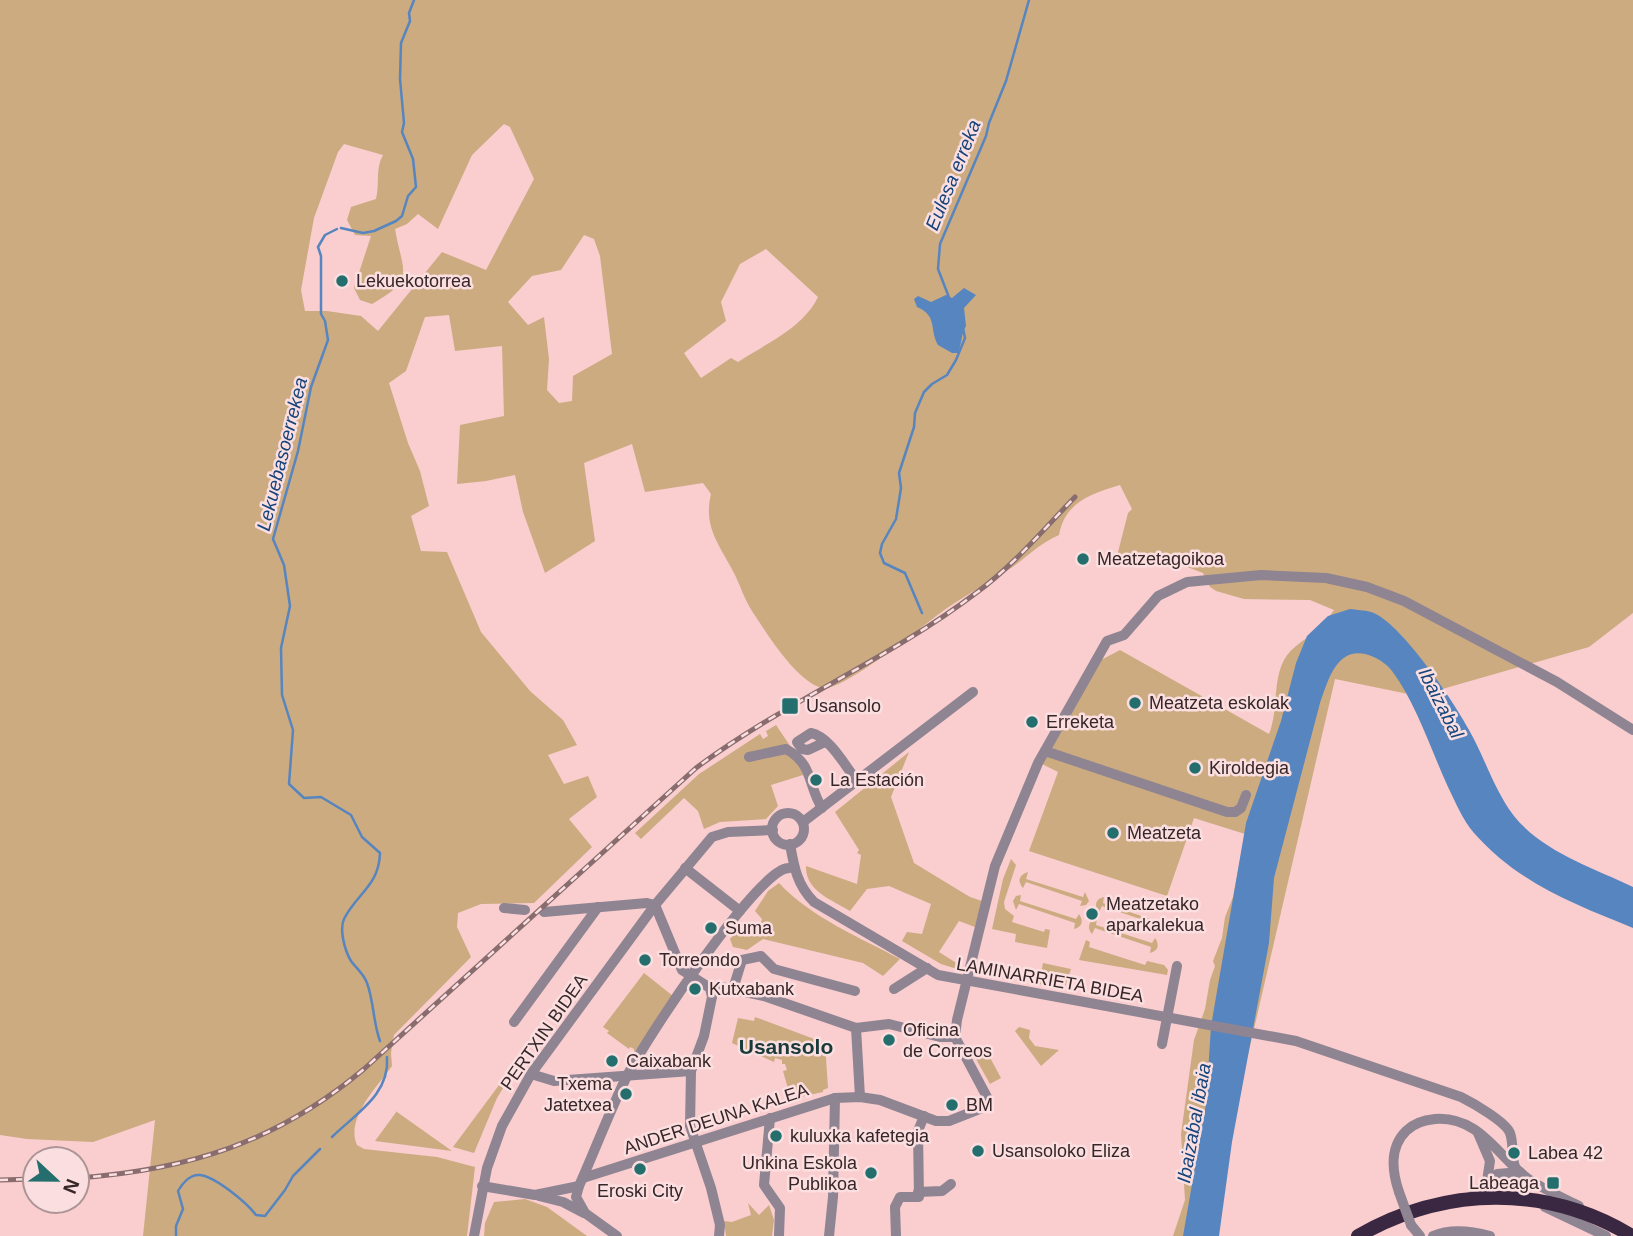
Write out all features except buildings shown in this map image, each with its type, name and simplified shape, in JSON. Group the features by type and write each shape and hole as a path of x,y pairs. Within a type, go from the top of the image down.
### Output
{"highway":[{"path":"1358,1236 1409,1211 1471,1197 1554,1203 1600,1219 1632,1236"},
{"path":"1521,1199 1590,1222 1617,1236"}],"street":[{"path":"544,912 651,904 682,970 710,988 733,989 764,996 856,1028 889,1024 940,1037 955,1037 995,866 1045,751 1107,641 1124,635 1158,596 1187,582 1261,575 1326,578 1367,587 1404,601 1465,632 1557,682 1633,730"},
{"path":"803,822 792,813 782,814 775,821 773,830 780,842 790,844 802,836 803,822 973,692"},
{"path":"825,742 857,781"},
{"path":"750,757 786,748 807,767 815,797 822,808"},
{"path":"1045,751 1227,812 1235,812 1241,808 1246,794"},
{"name":"PERTXIN BIDEA","path":"474,1236 482,1186 502,1126 531,1074 651,904 712,837 728,832 773,830"},
{"name":"LAMINARRIETA BIDEA","path":"790,844 794,867 803,891 814,902 938,975 1262,1034 1321,1048 1461,1097 1478,1106 1500,1124 1503,1145"},
{"path":"582,1211 576,1197 581,1182 627,1076 656,1027 740,911 779,872 794,867"},
{"path":"685,868 740,911"},
{"name":"PERTXIN BIDEA","path":"514,1022 598,907"},
{"path":"504,908 525,910"},
{"path":"733,989 742,960 761,956 774,969 855,991"},
{"path":"1162,1044 1177,966"},
{"path":"894,989 927,968"},
{"path":"710,988 712,997 704,1036 691,1071 690,1126 711,1188 720,1225 719,1236"},
{"path":"856,1028 860,1097"},
{"name":"ANDER DEUNA KALEA","path":"536,1195 835,1098 860,1097 899,1105 936,1121 949,1121 982,1108 986,1103 986,1097 955,1037"},
{"path":"531,1074 554,1081 691,1071"},
{"path":"829,1236 834,1197 835,1098"},
{"path":"918,1194 918,1131 924,1116"},
{"path":"770,1118 764,1185 780,1209 779,1236"},
{"path":"1420,1236 1412,1231 1395,1179 1393,1158 1396,1144 1413,1124 1427,1119 1440,1118 1466,1124 1503,1145 1517,1169 1554,1194 1600,1219"},
{"path":"1476,1130 1486,1147 1490,1161 1487,1181"},
{"path":"1490,1161 1503,1145"},
{"path":"1471,1197 1497,1174 1517,1169"},
{"path":"896,1236 895,1207 900,1197 942,1191 951,1184"},
{"path":"482,1186 536,1195 563,1202 582,1211"},
{"path":"548,1192 562,1197 617,1236"},
{"path":"1545,1207 1606,1236"},
{"path":"1433,1236 1447,1231 1454,1234 1472,1231 1490,1236"}],"shaded area":[{"path":"0,0 1633,0 1633,613 1589,647 1418,696 1335,679 1206,1236 1173,1236 1185,1200 1181,1134 1194,1040 1205,1009 1215,966 1213,961 1222,938 1225,917 1233,897 1245,834 1194,818 1167,896 1029,851 1058,772 1042,764 1101,660 1120,650 1269,734 1278,678 1284,660 1294,647 1319,629 1334,610 1310,600 1244,599 1216,591 1210,587 1203,573 1166,559 1131,562 1117,556 1128,513 1132,509 1120,485 1081,501 1067,515 1059,535 947,608 866,668 833,686 823,688 803,677 793,667 752,611 714,535 709,516 711,494 703,483 645,492 632,444 584,463 595,541 545,573 523,512 515,475 457,484 460,425 504,416 502,346 455,351 449,315 425,317 406,371 389,383 420,471 429,506 411,516 421,551 447,552 481,632 530,691 563,720 577,745 548,755 564,784 588,776 597,797 569,819 592,847 534,903 481,904 458,913 457,927 471,957 394,1035 392,1066 365,1103 355,1124 357,1145 364,1149 437,1157 475,1167 467,1236 143,1236 155,1120 93,1142 0,1135","holes":["504,124 510,127 534,179 486,270 442,252 378,331 361,316 305,311 301,290 314,218 338,152 344,144 383,155 379,166 376,199 351,207 347,220 355,235 371,236 354,288 360,300 372,304 396,288 401,280 403,265 395,229 407,224 418,214 438,229 472,155","584,235 594,239 600,256 612,354 573,376 572,401 559,403 547,390 549,359 544,317 528,325 508,302 532,276 561,270","766,249 818,297 803,318 783,334 738,362 731,358 701,378 684,353 726,321 721,302 740,264"]},
{"path":"776,725 801,762 803,775 771,785 778,806 766,819 720,822 704,829 698,811 684,798 641,839 635,833 699,774 760,734 763,739 768,736 766,731"},
{"path":"909,752 891,797 914,863 970,897 982,901 975,927 959,921 939,952 958,964 957,969 941,964 902,941 907,932 922,934 931,904 889,886 867,889 850,911 821,894 807,875 806,866 857,884 861,855 857,853 859,850 835,812"},
{"path":"1011,859 1016,865 1004,902 1005,909 1014,916 1012,922 1044,932 1045,929 1050,930 1047,948 1015,942 1016,934 992,929 1003,879"},
{"path":"1028,872 1026,879 1083,897 1085,892 1089,901 1080,906 1082,901 1026,882 1023,888 1020,878"},
{"path":"779,883 821,917 900,959 883,976 863,963 763,939 747,950 733,947 730,939 739,928 749,934 759,930 762,919 755,911 768,891"},
{"path":"1021,895 1020,901 1076,919 1079,914 1079,927 1074,929 1075,923 1019,904 1016,910 1013,901 1016,896"},
{"path":"1104,897 1103,903 1159,922 1162,916 1162,929 1157,931 1158,925 1102,906 1099,912 1096,903"},
{"path":"1097,919 1096,925 1152,943 1155,938 1155,951 1150,953 1151,947 1095,928 1092,934 1090,924"},
{"path":"1086,940 1090,942 1089,947 1145,965 1147,961 1164,965 1168,970 1167,975 1079,960"},
{"path":"1043,963 1071,969 1065,987 1039,984"},
{"path":"644,973 673,996 673,1000 634,1053 634,1049 629,1049 603,1027"},
{"path":"755,1017 825,1043 828,1088 823,1092 791,1099 783,1071 787,1070 782,1060 775,1058 774,1062 732,1043 738,1018 754,1021"},
{"path":"1019,1027 1030,1030 1029,1038 1035,1046 1059,1050 1041,1066 1015,1031"},
{"path":"987,1052 1001,1078 990,1084 976,1059"},
{"path":"508,1073 511,1075 497,1098 474,1153 453,1147"},
{"path":"397,1112 452,1151 375,1141"},
{"path":"525,1199 547,1207 587,1236 484,1236 485,1223 494,1202"},
{"path":"748,1203 759,1215 769,1205 774,1220 772,1236 726,1236 724,1221 732,1222 751,1215"}],"water":[{"path":"964,288 976,295 964,308 966,326 958,353 952,353 938,345 931,319 917,307 914,299 918,296 931,302 946,295 952,298"},
{"name":"Ibaizabal","path":"1350,609 1371,612 1383,619 1411,646 1451,701 1469,730 1507,806 1526,829 1554,849 1633,887 1633,928 1548,890 1509,866 1491,850 1463,817 1416,712 1392,671 1369,655 1355,653 1347,656 1335,668 1320,703 1274,878 1269,943 1232,1142 1219,1236 1183,1236 1206,1104 1211,1026 1246,823 1307,636 1328,616"}],"waterway":[{"name":"Lekuebasoerrekea","path":"341,228 363,233 396,221 402,216 408,196 416,187 413,159 402,132 404,123 400,79 401,43 410,21 409,13 414,0"},
{"name":"Eulesa erreka","path":"950,300 938,269 940,244 986,136 1006,81 1029,0"},
{"name":"Lekuebasoerrekea","path":"337,229 325,235 318,247 321,256 321,314 328,340 311,387 298,451 273,539 284,565 290,606 281,648 282,695 293,730 289,784 304,798 321,797 351,815 362,837 380,853 376,874 349,910 342,929 349,957 367,983 380,1041"},
{"name":"Eulesa erreka","path":"922,613 905,573 884,563 880,553 896,519 901,488 899,473 914,427 915,413 924,392 947,375 956,360 965,338 963,328"},
{"name":"Lekuebasoerrekea","path":"332,1137 377,1093 383,1082 387,1057"},
{"name":"Lekuebasoerrekea","path":"176,1236 176,1226 183,1209 178,1191 190,1178 200,1175 214,1180 239,1198 256,1215 265,1216 293,1176 320,1149"}],"railway":[{"path":"91,1177 157,1168 230,1148 298,1116 331,1094 364,1069 696,768 764,722 908,639 976,593 1015,559 1075,497"},
{"path":"0,1180 21,1179"}],"place":[{"name":"Lekuekotorrea","path":"342,281"},
{"name":"Meatzetagoikoa","path":"1083,559"},
{"name":"Meatzeta eskolak","path":"1135,703"},
{"name":"Usansolo","path":"790,706"},
{"name":"Erreketa","path":"1032,722"},
{"name":"Kiroldegia","path":"1195,768"},
{"name":"La Estación","path":"816,780"},
{"name":"Meatzeta","path":"1113,833"},
{"name":"Meatzetako aparkalekua","path":"1092,914"},
{"name":"Suma","path":"711,928"},
{"name":"Torreondo","path":"645,960"},
{"name":"Kutxabank","path":"695,989"},
{"name":"Oficina de Correos","path":"889,1040"},
{"name":"Caixabank","path":"612,1061"},
{"name":"Txema Jatetxea","path":"626,1094"},
{"name":"BM","path":"952,1105"},
{"name":"kuluxka kafetegia","path":"776,1136"},
{"name":"Usansoloko Eliza","path":"978,1151"},
{"name":"Labea 42","path":"1514,1153"},
{"name":"Eroski City","path":"640,1169"},
{"name":"Unkina Eskola Publikoa","path":"871,1173"},
{"name":"Labeaga","path":"1553,1183"}],"district":[{"name":"Usansolo","path":"786,1046"}],"water label":[{"name":"Ibaizabal ibaia","path":"1194,1123"}]}
